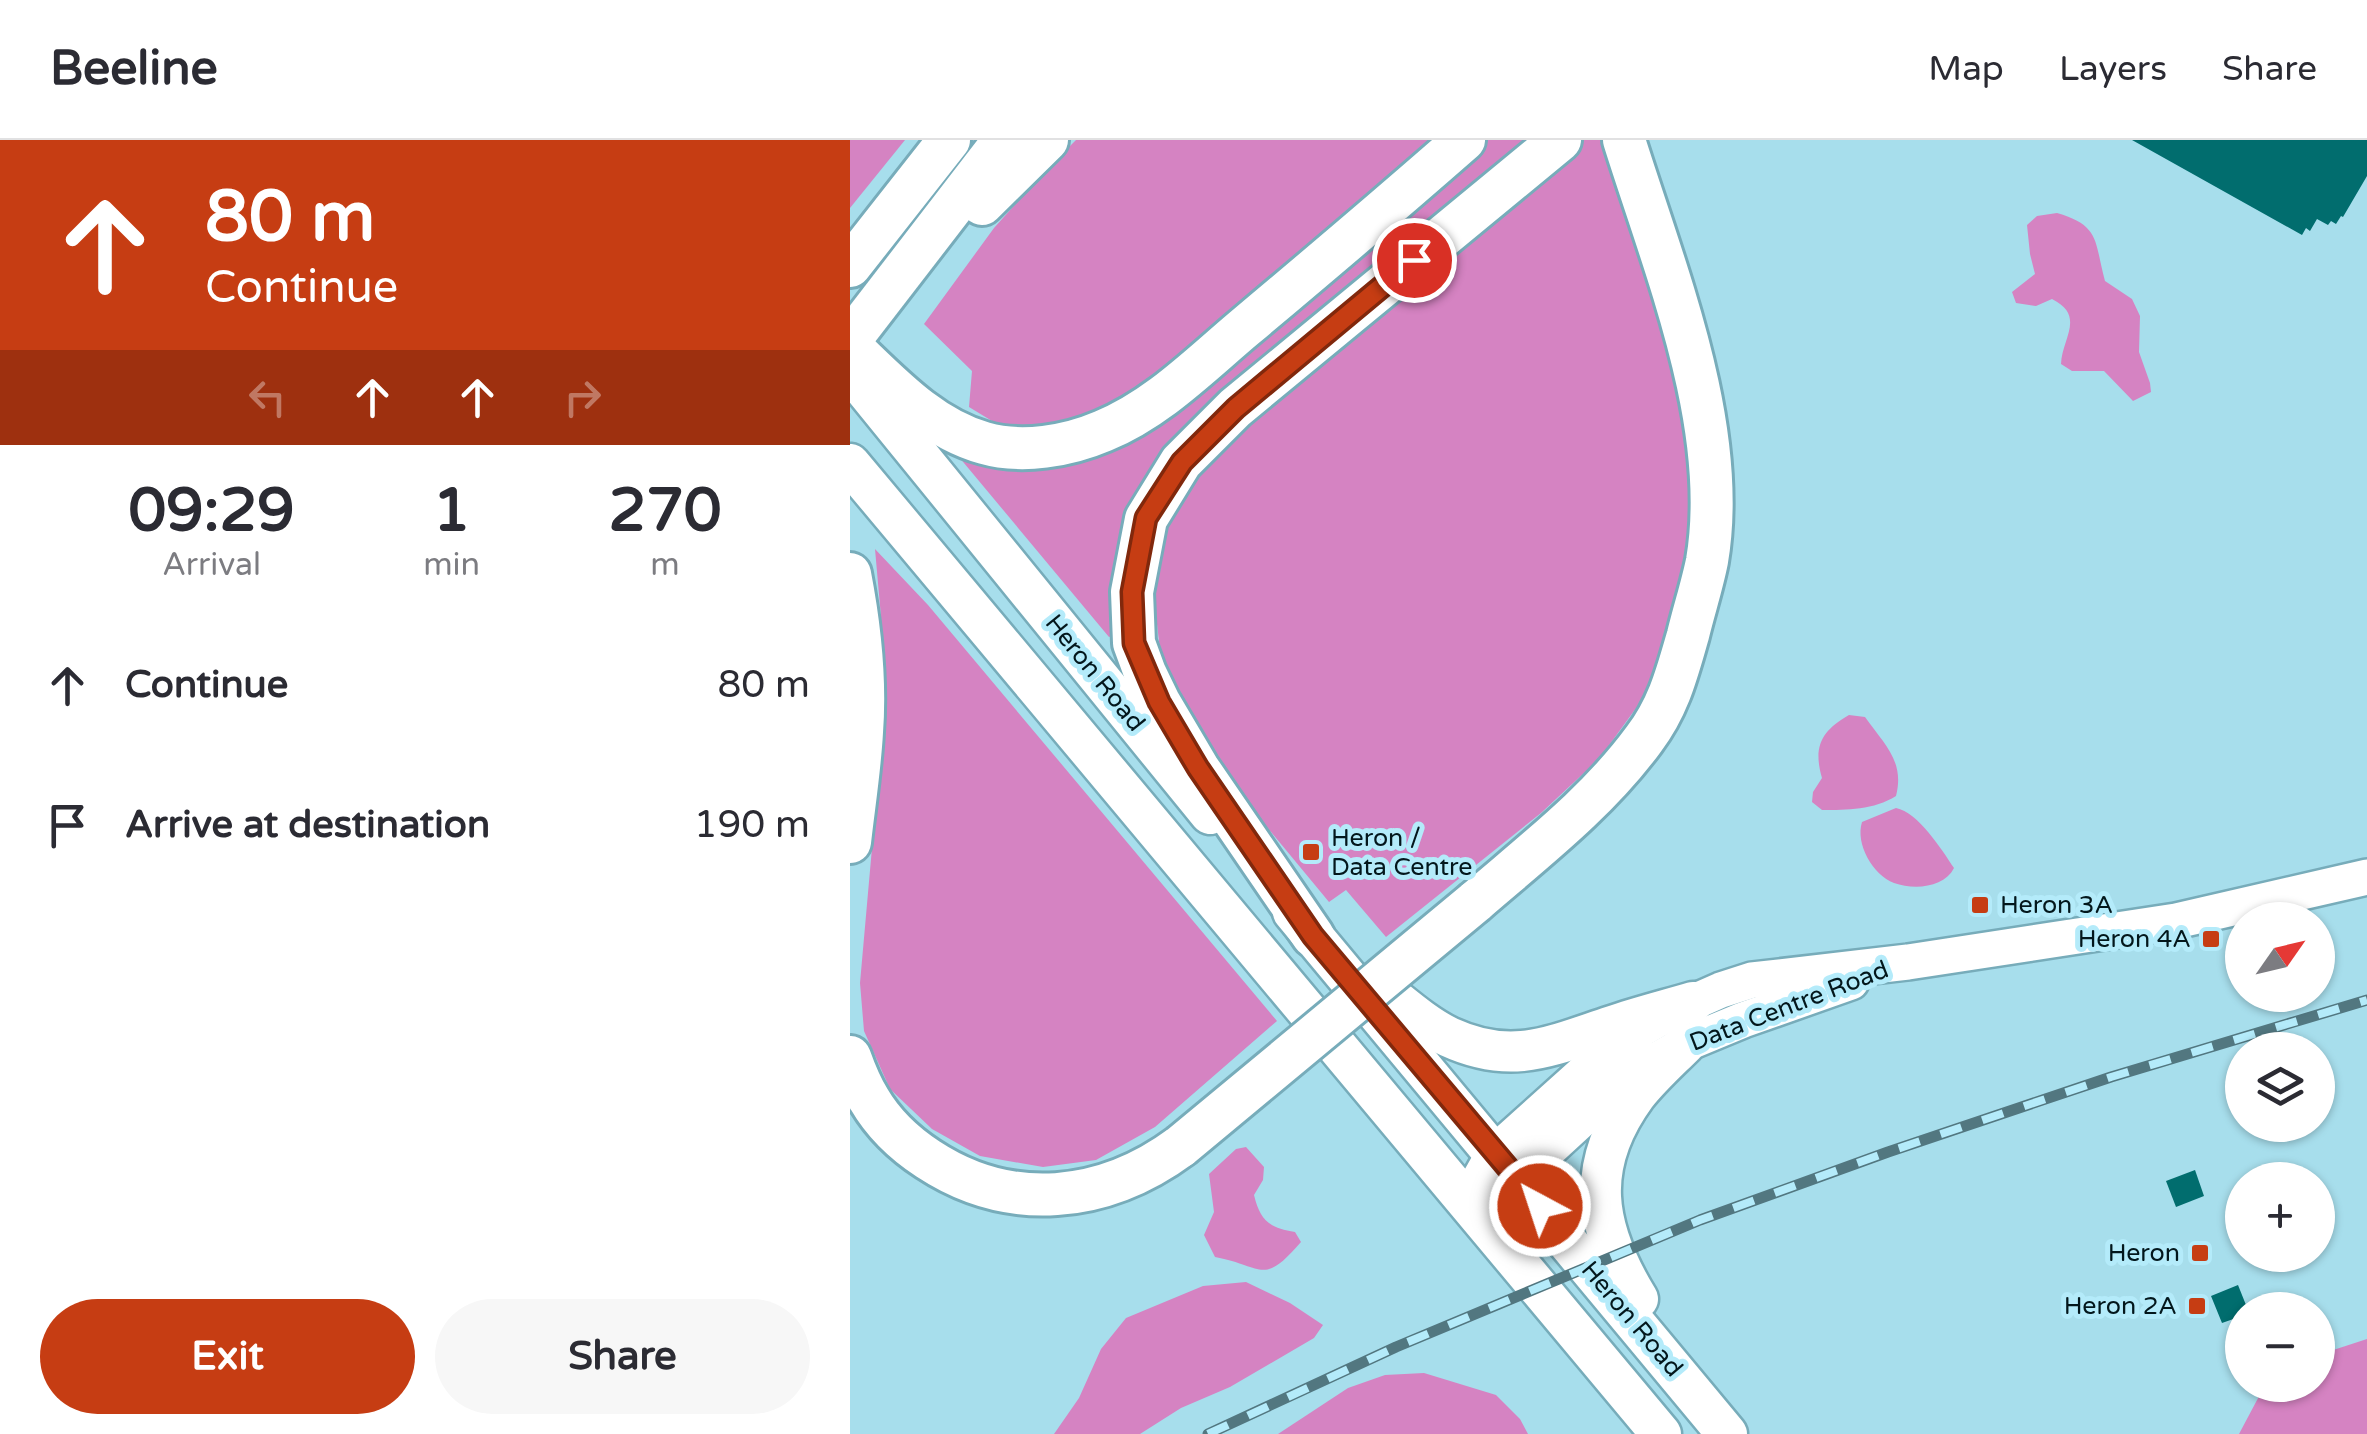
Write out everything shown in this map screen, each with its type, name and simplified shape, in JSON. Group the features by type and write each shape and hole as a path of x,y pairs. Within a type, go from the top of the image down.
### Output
{"highway":[{"path":"850,266 949,140"},
{"path":"1004,140 850,343 940,424 964,437 1008,447 1081,439 1127,420 1174,386 1464,140"},
{"path":"928,240 970,216 1047,140"},
{"path":"1313,936 1198,768 1145,673 1134,643 1132,592 1146,518 1182,462 1236,408 1560,140"},
{"path":"850,1056 868,1099 889,1126 942,1168 972,1182 1004,1192 1033,1195 1095,1189 1156,1165 1563,826 1646,737 1670,697 1707,559 1711,486 1695,374 1624,140"},
{"path":"850,574 861,640 863,686 850,842"}],"main road":[{"name":"Heron Road","path":"850,371 1165,760 1728,1434"},
{"name":"Heron Road","path":"850,464 1661,1434"},
{"name":"Data Centre Road","path":"1467,1201 1505,1166 1606,1054 1643,1028 1693,1002 1752,980 1908,962 2176,921 2367,876"},
{"path":"1313,936 1426,1023 1455,1039 1492,1051 1545,1048 1693,1002"},
{"name":"Data Centre Road","path":"1505,1166 1685,1044 1908,962"},
{"path":"1685,1044 1638,1092 1617,1124 1603,1164 1600,1188 1608,1242 1623,1275 1700,1400"}],"shaded area":[{"path":"850,140 905,140 850,208"},
{"path":"1076,140 1446,140 1130,399 1076,427 991,428 992,421 969,407 972,371 924,324 994,228"},
{"path":"1488,140 1538,140 1204,417 1115,635 1109,637 954,451 1074,457 1467,160"},
{"path":"1576,140 1601,140 1676,354 1689,415 1695,549 1658,678 1599,759 1541,813 1386,937 1346,890 1329,902 1213,762 1170,700 1174,685 1160,650 1153,590 1166,513 1222,441"},
{"path":"2057,213 2089,230 2097,245 2105,281 2132,299 2140,316 2139,352 2151,392 2133,401 2104,371 2072,371 2061,364 2070,328 2068,313 2062,306 2052,299 2036,306 2016,303 2012,292 2035,274 2027,225 2037,216"},
{"path":"875,549 928,605 1277,1021 1155,1127 1096,1160 1043,1167 980,1156 932,1129 890,1089 864,1031 860,983 883,724"},
{"path":"1849,715 1865,717 1891,754 1898,773 1896,796 1870,807 1822,810 1812,802 1822,778 1819,749 1832,727"},
{"path":"1896,808 1921,824 1954,868 1943,880 1928,886 1902,885 1886,879 1873,866 1861,840 1862,822"},
{"path":"1246,1147 1264,1167 1263,1180 1254,1195 1259,1211 1272,1225 1295,1232 1301,1242 1270,1269 1215,1257 1204,1235 1214,1212 1209,1174 1236,1149"},
{"path":"1246,1282 1290,1303 1323,1325 1314,1338 1140,1434 1054,1434 1079,1398 1101,1349 1126,1318 1203,1286"},
{"path":"2367,1339 2367,1434 2239,1434 2256,1402 2335,1402 2335,1349"},
{"path":"1424,1373 1496,1395 1520,1419 1528,1434 1278,1434 1348,1388 1385,1375"}],"building":[{"path":"2132,140 2367,140 2367,176 2336,224 2331,221 2328,225 2317,219 2310,231 2306,228 2302,235"},
{"path":"2195,1170 2204,1196 2176,1207 2166,1181"},
{"path":"2238,1285 2241,1292 2225,1292 2222,1323 2211,1296"}],"railway":[{"path":"1208,1434 1396,1347 1700,1220 2111,1077 2367,1000"}],"place":[{"name":"Heron / Data Centre","path":"1311,852"},
{"name":"Heron 3A","path":"1980,905"},
{"name":"Heron 4A","path":"2211,939"},
{"name":"Heron","path":"2200,1253"},
{"name":"Heron 2A","path":"2197,1306"}],"route":[{"path":"1414,260 1236,408 1182,462 1146,518 1132,592 1134,643 1159,702 1198,768 1313,936 1540,1206"}]}
